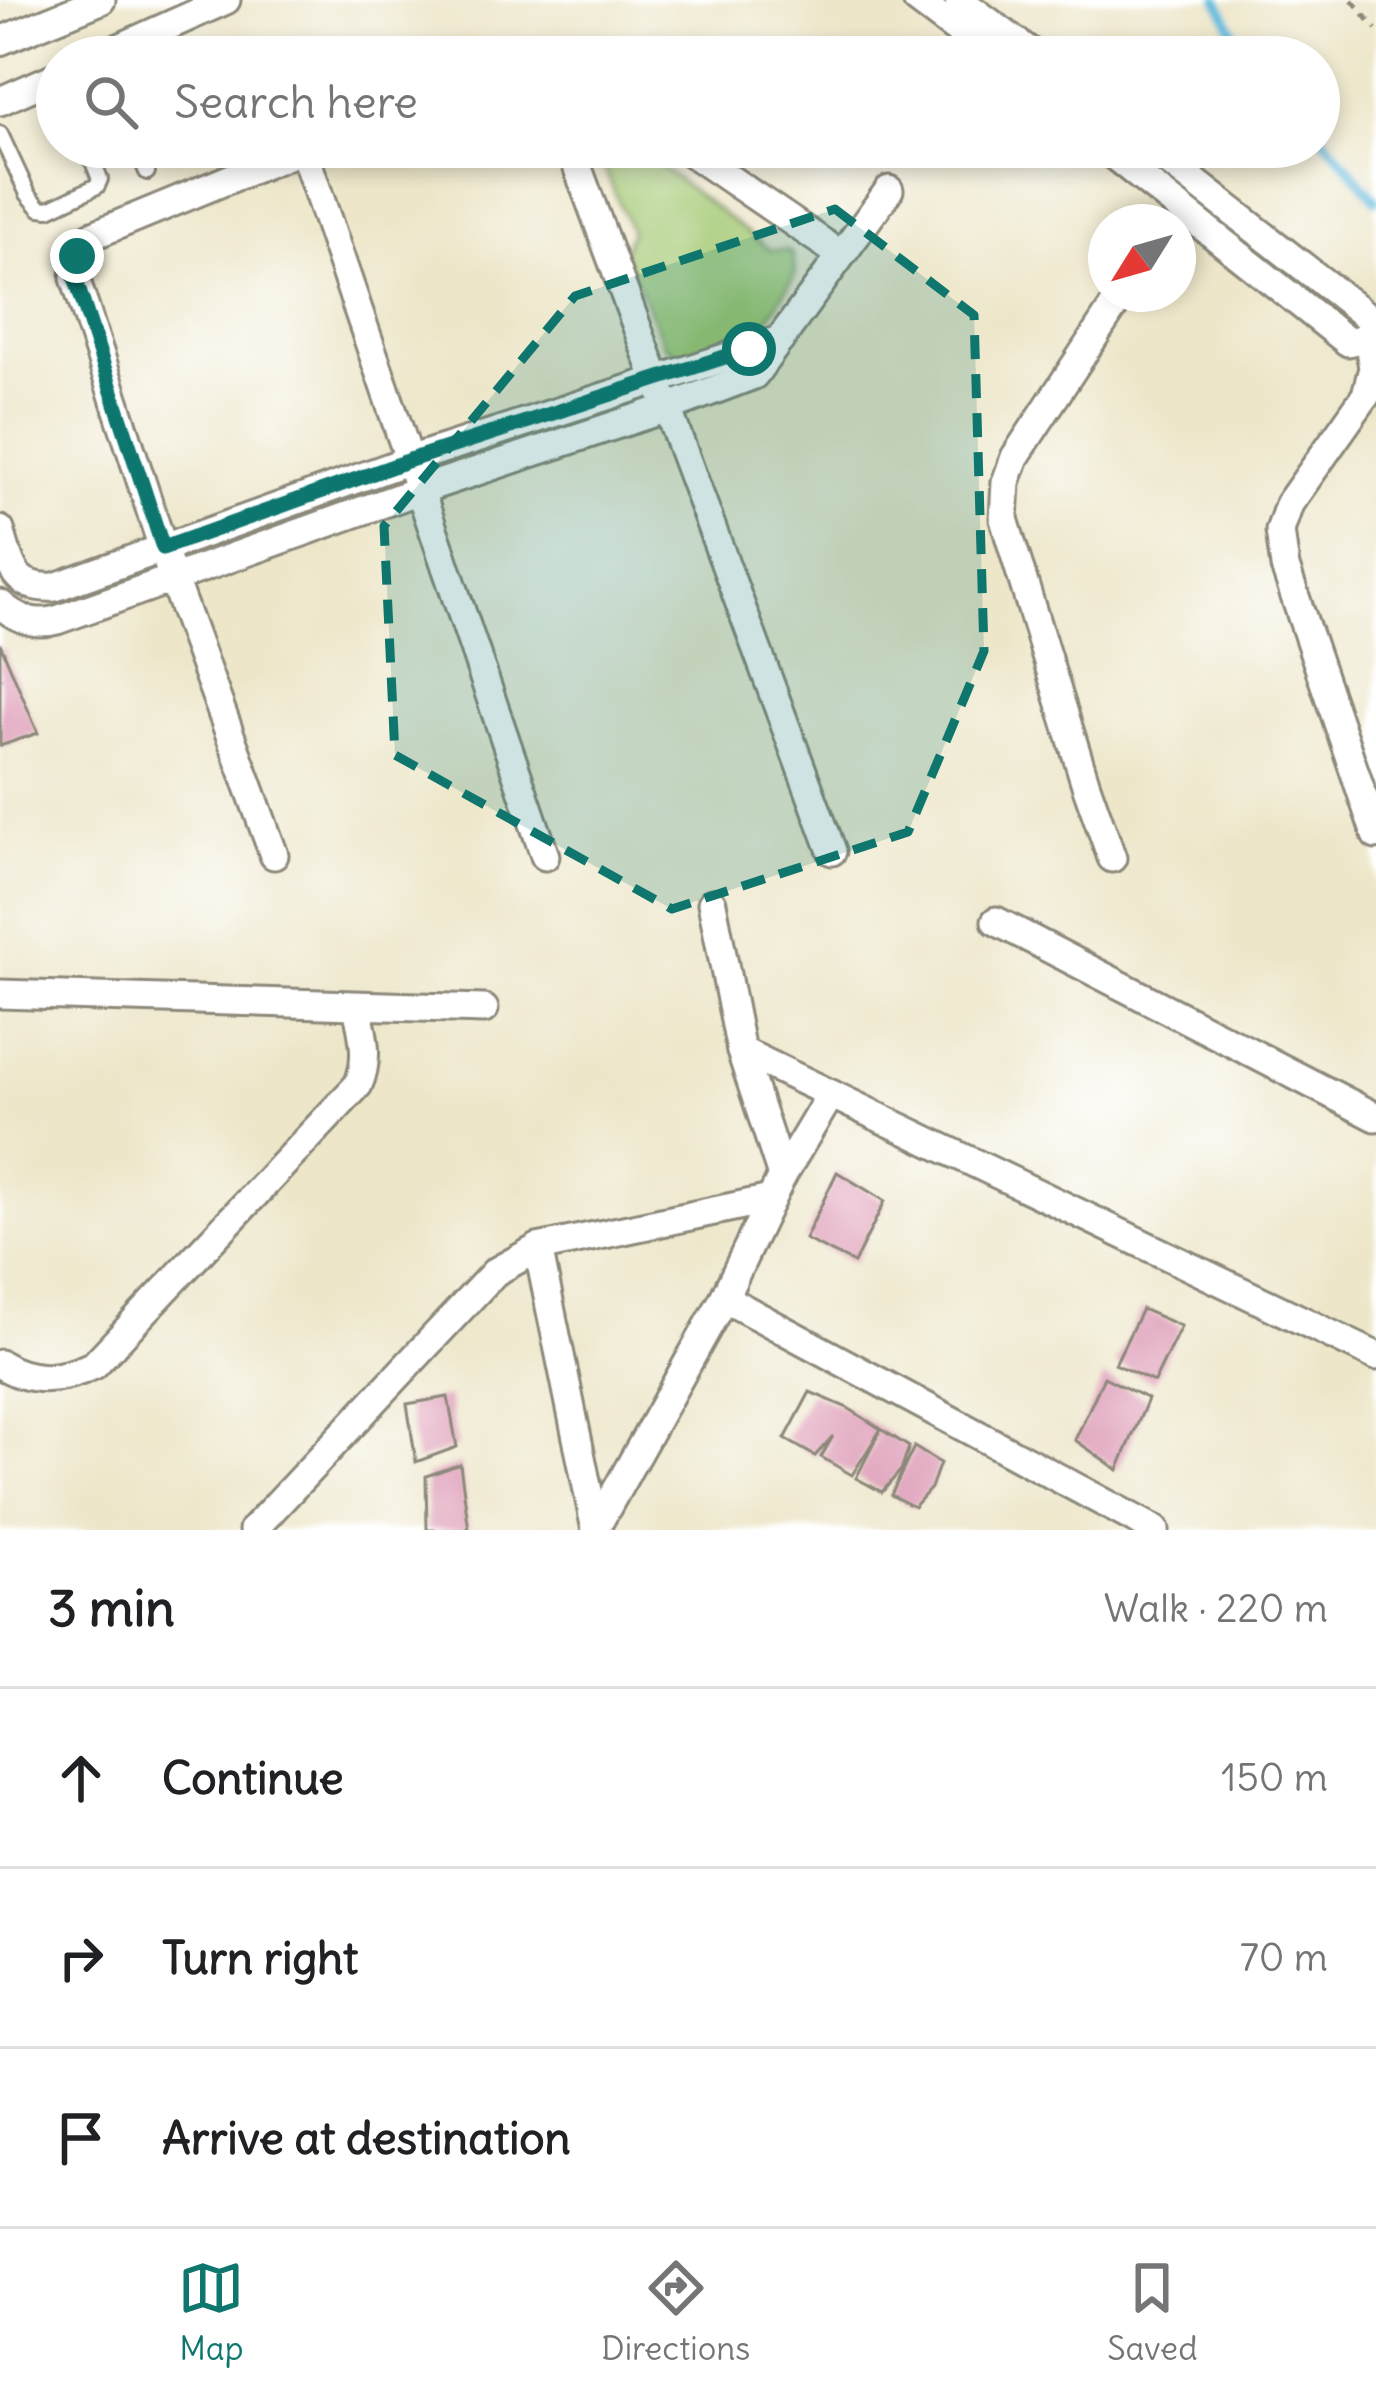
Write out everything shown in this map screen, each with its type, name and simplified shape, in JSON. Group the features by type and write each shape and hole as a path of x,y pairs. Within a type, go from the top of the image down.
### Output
{"street":[{"path":"0,41 101,0"},
{"path":"146,36 226,0"},
{"path":"917,0 965,36"},
{"path":"959,0 1008,36"},
{"path":"0,101 36,86"},
{"path":"256,168 91,236 77,256 75,278 173,579 274,855"},
{"path":"312,168 544,856"},
{"path":"578,168 832,851"},
{"path":"713,168 841,255"},
{"path":"1125,168 1163,204"},
{"path":"1176,168 1369,318 1373,368 1366,395 1288,504 1280,531 1285,567 1376,835"},
{"path":"1181,204 1195,184"},
{"path":"0,604 27,621 44,623 754,375 889,190"},
{"path":"1196,231 1348,342 1367,338"},
{"path":"1110,312 1016,457 1006,482 1004,519 1112,858"},
{"path":"0,530 20,582 36,589 55,587 410,460 780,340"},
{"path":"712,903 741,1051 776,1188"},
{"path":"996,921 1376,1117"},
{"path":"0,994 484,1009"},
{"path":"0,1364 47,1379 94,1366 358,1085 366,1055 357,1006"},
{"path":"741,1051 1376,1356"},
{"path":"594,1529 724,1298 776,1188 831,1094"},
{"path":"253,1530 495,1272 538,1248 776,1188"},
{"path":"538,1248 594,1529"},
{"path":"724,1298 1156,1530"}],"lane":[{"path":"0,134 28,194 40,208 49,209 97,186 96,168"},
{"path":"145,168 147,172"}],"path":[{"path":"1352,0 1376,29"}],"highlighted area":[{"path":"835,209 974,315 984,651 908,832 672,909 395,755 384,526 575,296"}],"green space":[{"path":"604,168 663,168 770,250 787,250 793,255 795,275 759,331 677,354 665,345 623,252 631,231"}],"building":[{"path":"0,643 38,733 0,746"},
{"path":"837,1172 885,1201 854,1263 805,1239"},
{"path":"1142,1309 1181,1326 1154,1382 1115,1364"},
{"path":"1104,1377 1148,1399 1118,1470 1075,1440"},
{"path":"810,1392 881,1429 852,1475 821,1457 833,1436 815,1456 785,1439"},
{"path":"448,1397 457,1447 416,1462 407,1404"},
{"path":"881,1429 909,1447 901,1470 882,1492 856,1478"},
{"path":"914,1447 940,1463 931,1488 914,1507 891,1495"},
{"path":"460,1464 469,1530 427,1530 426,1476"}],"waterway":[{"path":"1218,0 1236,36"},
{"path":"1340,157 1376,200"}],"route":[{"path":"77,256 75,278 163,548 410,460 749,349"}]}
